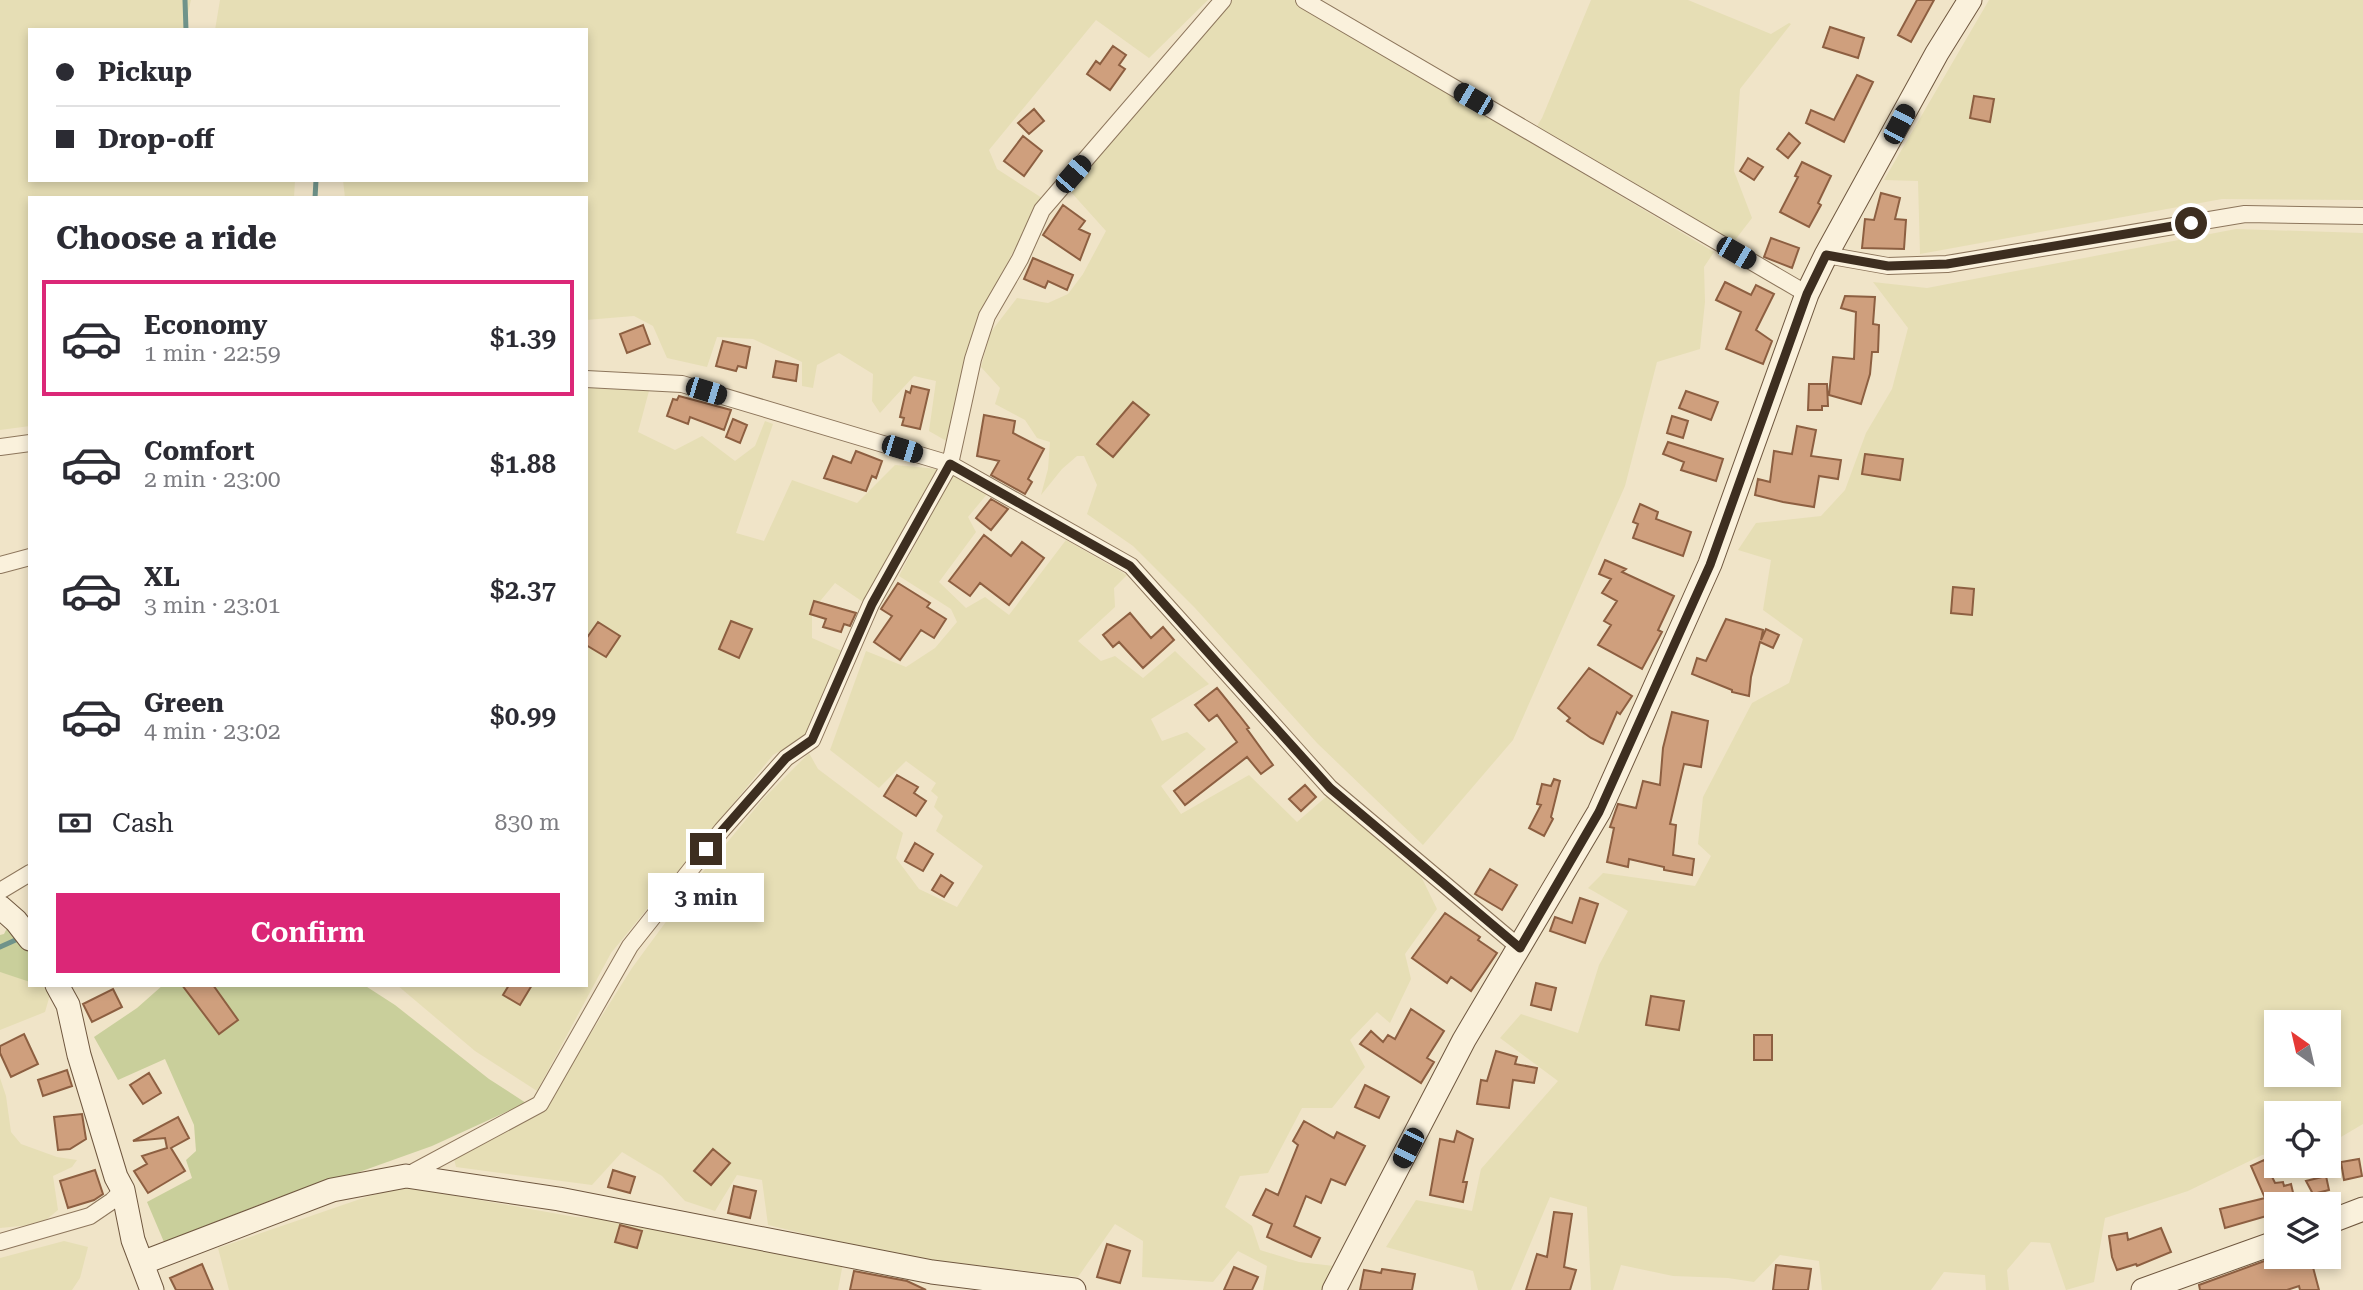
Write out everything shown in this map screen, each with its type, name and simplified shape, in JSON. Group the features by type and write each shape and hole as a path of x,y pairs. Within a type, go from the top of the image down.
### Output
{"street":[{"path":"142,1263 332,1190 406,1176 540,1104 630,946 722,830 786,758 812,740 872,604 950,464 973,359 987,316 1020,259 1042,210 1223,0"},
{"path":"1304,0 1807,294"},
{"path":"1334,1290 1464,1040 1599,812 1710,565 1807,294 1937,53 1970,0"},
{"path":"1826,255 1888,266 1947,264 2245,214 2363,216"},
{"path":"588,379 682,384 950,464 1130,566 1330,788 1520,948"},
{"path":"0,447 28,443"},
{"path":"0,565 28,558"},
{"path":"0,891 28,874"},
{"path":"58,987 68,1005 79,1055 116,1177 123,1190 134,1240 152,1290"},
{"path":"406,1176 559,1199 932,1272 1074,1290"},
{"path":"0,1242 90,1216 113,1201 123,1190"},
{"path":"2341,1217 2363,1209"},
{"path":"2143,1290 2264,1247"}],"shaded area":[{"path":"0,0 191,0 184,28 28,28 28,182 295,182 294,196 28,196 28,426 0,430"},
{"path":"220,0 1208,0 1149,58 1096,20 989,150 997,169 1042,198 981,312 963,364 950,443 929,431 936,381 914,376 880,413 872,401 873,374 839,353 817,365 813,388 802,386 802,362 753,339 717,337 707,367 667,358 653,326 634,316 588,320 588,196 345,196 343,182 588,182 588,28 215,28"},
{"path":"1232,0 1294,0 1714,252 1704,267 1705,302 1700,349 1657,362 1625,486 1513,740 1423,845 1317,743 1195,608 1133,546 1087,514 1097,485 1084,456 1077,456 1062,469 1041,495 1048,469 1050,442 1037,438 1025,420 995,404 1000,388 981,367 990,333 1017,298 1048,303 1068,294 1083,274 1106,231 1070,191"},
{"path":"1591,0 1688,0 1771,34 1791,24 1740,89 1734,171 1752,218 1732,244 1537,126"},
{"path":"1989,0 2363,0 2363,200 2222,199 1920,254 1918,181 1884,180"},
{"path":"2236,229 2363,233 2363,1124 2341,1137 2341,1101 2264,1101 2264,1155 2188,1191 2105,1218 2094,1282 2066,1290 2050,1243 2031,1242 2007,1270 2009,1290 1986,1290 1985,1275 1944,1272 1931,1290 1822,1290 1819,1261 1780,1255 1754,1282 1673,1276 1621,1265 1613,1290 1591,1290 1587,1207 1550,1197 1511,1290 1478,1290 1473,1271 1386,1247 1416,1200 1472,1211 1481,1169 1558,1081 1500,1038 1521,1014 1578,1033 1599,965 1628,911 1588,888 1603,873 1695,886 1711,856 1698,844 1703,797 1752,703 1789,683 1803,639 1763,610 1771,560 1738,550 1756,523 1821,516 1845,490 1866,433 1892,389 1908,328 1873,282 1927,288"},
{"path":"588,386 649,391 638,432 675,450 702,436 735,461 755,446 765,421 773,424 736,533 764,541 792,480 857,503 895,465 939,469 863,602 835,583 812,611 812,638 844,652 814,731 773,755 611,953 537,1091 475,1051 399,987 588,987"},
{"path":"952,472 988,493 968,517 976,532 939,582 966,608 985,597 1009,615 1066,540 1127,575 1114,588 1115,607 1078,641 1101,661 1115,656 1143,678 1175,651 1209,684 1151,719 1162,741 1187,732 1206,749 1161,786 1181,814 1249,775 1297,822 1327,796 1417,868 1437,909 1405,954 1411,979 1390,1023 1377,1012 1350,1040 1365,1067 1332,1108 1302,1108 1268,1173 1240,1176 1225,1207 1252,1226 1260,1250 1299,1262 1334,1266 1325,1290 1263,1290 1267,1266 1238,1251 1213,1282 1142,1277 1143,1241 1115,1224 1078,1277 897,1256 768,1225 762,1180 737,1175 715,1211 685,1201 662,1176 622,1152 592,1185 456,1167 453,1155 550,1098 632,968 701,874 764,798 809,753 818,769 903,833 896,858 919,889 957,907 983,866 936,831 943,816 934,807 938,797 931,791 936,783 906,761 879,788 830,750 866,651 906,667 935,648 957,622 951,609 899,576"},
{"path":"0,972 14,974 28,981 28,987 42,987 51,991 45,1012 0,1030"},
{"path":"0,1078 6,1096 11,1132 21,1144 57,1157 77,1160 72,1167 53,1176 58,1210 41,1224 0,1228"},
{"path":"407,1187 575,1217 626,1220 843,1263 838,1290 229,1290 218,1248 369,1196"},
{"path":"64,1241 88,1247 80,1278 72,1290 0,1290 0,1258"}],"green space":[{"path":"10,922 28,951 28,981 0,972 0,935 4,934"},
{"path":"161,987 367,987 395,1005 489,1079 526,1103 432,1146 279,1197 164,1242 147,1202 192,1178 186,1160 196,1151 194,1125 165,1059 118,1080 94,1037 137,1008"}],"building":[{"path":"1917,0 1934,0 1911,42 1898,35"},
{"path":"1830,27 1864,38 1858,58 1823,47"},
{"path":"1113,46 1126,55 1119,65 1125,69 1110,90 1087,74 1096,61 1100,64"},
{"path":"1857,75 1873,82 1844,142 1806,123 1811,110 1834,120"},
{"path":"1974,96 1994,99 1990,122 1970,118"},
{"path":"1034,109 1044,121 1029,134 1018,123"},
{"path":"1789,133 1800,143 1788,158 1777,149"},
{"path":"1023,136 1042,151 1024,176 1004,161"},
{"path":"1748,158 1763,167 1754,180 1740,171"},
{"path":"1802,162 1831,176 1818,203 1821,205 1809,227 1780,212 1798,177 1795,176"},
{"path":"1881,193 1900,198 1895,219 1906,220 1904,249 1862,248 1865,219 1874,220"},
{"path":"1063,205 1085,221 1079,229 1090,234 1080,260 1043,235"},
{"path":"1771,238 1799,248 1792,268 1764,257"},
{"path":"1033,258 1073,275 1067,290 1048,281 1045,288 1024,279"},
{"path":"1725,282 1751,295 1756,285 1774,294 1756,330 1772,341 1763,364 1726,349 1741,312 1716,300"},
{"path":"1845,296 1875,297 1873,324 1879,325 1878,352 1872,352 1870,374 1861,404 1829,395 1833,357 1854,359 1856,312 1841,308"},
{"path":"643,325 650,344 627,353 620,334"},
{"path":"723,341 750,347 746,368 738,366 736,371 716,366"},
{"path":"776,361 798,365 796,381 773,377"},
{"path":"1809,384 1827,384 1828,406 1822,406 1822,410 1808,410"},
{"path":"912,386 929,390 920,429 902,425 904,418 900,417 906,391 910,393"},
{"path":"1686,391 1718,402 1711,420 1679,408"},
{"path":"679,396 731,410 724,430 690,417 688,424 667,416 673,399 677,400"},
{"path":"1133,402 1149,415 1113,457 1097,444"},
{"path":"984,415 1015,421 1013,433 1044,449 1028,479 1032,482 1025,494 991,475 999,461 977,456"},
{"path":"1672,416 1688,421 1683,438 1667,433"},
{"path":"733,419 747,425 740,443 726,437"},
{"path":"1797,426 1816,430 1811,456 1841,460 1838,479 1819,476 1814,507 1755,495 1758,479 1770,482 1774,451 1792,454"},
{"path":"1668,442 1723,459 1716,481 1681,470 1684,462 1663,454"},
{"path":"856,451 882,461 876,478 872,476 866,491 824,478 833,456 851,463"},
{"path":"1865,454 1903,459 1900,480 1862,474"},
{"path":"991,499 1008,509 991,530 976,518"},
{"path":"1640,504 1658,512 1656,519 1691,532 1683,556 1633,538 1638,524 1633,522"},
{"path":"984,535 1011,556 1022,542 1044,558 1009,605 980,583 970,596 949,581"},
{"path":"1605,560 1626,569 1622,572 1674,596 1658,630 1662,632 1642,669 1598,645 1611,625 1604,621 1617,601 1602,593 1611,579 1599,574"},
{"path":"898,583 930,603 927,607 946,619 934,638 921,630 900,660 874,642 892,616 881,609"},
{"path":"1953,587 1974,589 1972,615 1951,613"},
{"path":"814,601 856,613 850,626 844,624 841,632 823,627 826,619 810,614"},
{"path":"1130,613 1151,638 1163,627 1174,640 1143,668 1119,642 1113,647 1103,635"},
{"path":"1726,619 1763,630 1761,640 1766,629 1779,635 1773,648 1760,642 1749,696 1732,692 1692,674 1697,658 1706,661"},
{"path":"731,621 752,629 739,658 719,649"},
{"path":"598,622 620,636 606,657 588,646 588,636"},
{"path":"1589,668 1632,696 1620,714 1617,712 1603,744 1567,721 1570,718 1558,708"},
{"path":"1217,688 1249,728 1247,729 1273,765 1261,774 1247,757 1185,805 1174,791 1237,742 1217,715 1209,721 1195,705"},
{"path":"1672,712 1708,721 1701,767 1684,764 1670,824 1676,825 1673,855 1694,859 1692,875 1629,859 1628,867 1607,862 1614,828 1610,827 1618,804 1636,808 1643,781 1660,785 1663,748"},
{"path":"897,775 918,787 914,793 926,801 916,816 884,796"},
{"path":"1554,779 1560,781 1551,817 1553,819 1544,836 1529,828 1541,805 1537,804 1542,784 1551,786"},
{"path":"1305,785 1316,797 1301,811 1289,799"},
{"path":"915,843 933,854 923,871 905,861"},
{"path":"1490,869 1517,885 1502,910 1475,894"},
{"path":"941,875 953,883 944,897 932,890"},
{"path":"1580,898 1598,904 1585,943 1550,931 1555,917 1572,923"},
{"path":"1445,913 1480,937 1478,940 1497,953 1471,991 1451,977 1447,983 1412,958"},
{"path":"1536,983 1556,988 1551,1010 1531,1005"},
{"path":"184,987 214,987 238,1020 219,1034"},
{"path":"508,987 531,987 520,1005 503,995"},
{"path":"113,989 122,1007 92,1022 83,1004"},
{"path":"1651,996 1684,1001 1679,1030 1646,1025"},
{"path":"1411,1009 1444,1031 1427,1058 1434,1062 1421,1083 1360,1044 1371,1031 1383,1042 1388,1035 1395,1039"},
{"path":"24,1034 38,1064 11,1077 0,1053 0,1046"},
{"path":"1754,1035 1772,1035 1772,1060 1754,1060"},
{"path":"1496,1051 1517,1057 1515,1064 1537,1068 1534,1083 1513,1080 1509,1108 1477,1104 1481,1080 1487,1081"},
{"path":"67,1070 72,1086 43,1096 38,1080"},
{"path":"149,1073 161,1093 143,1104 130,1085"},
{"path":"1365,1085 1389,1097 1379,1118 1355,1107"},
{"path":"82,1114 86,1139 70,1149 58,1150 54,1117"},
{"path":"178,1117 189,1138 171,1148 185,1171 148,1193 134,1171 147,1164 142,1156 167,1148 165,1138 133,1141"},
{"path":"1304,1121 1334,1138 1337,1132 1365,1146 1345,1185 1331,1179 1321,1203 1306,1196 1294,1226 1320,1238 1311,1257 1267,1237 1272,1224 1253,1215 1266,1189 1278,1195 1298,1145 1293,1141"},
{"path":"1457,1131 1473,1139 1463,1182 1467,1182 1463,1202 1430,1195 1440,1139 1454,1142"},
{"path":"713,1149 730,1163 711,1185 694,1171"},
{"path":"2359,1159 2362,1176 2344,1180 2341,1162"},
{"path":"2264,1160 2264,1178 2273,1178 2275,1183 2283,1182 2284,1186 2291,1184 2293,1192 2264,1192 2264,1196 2251,1166"},
{"path":"95,1170 103,1194 94,1200 68,1208 60,1181"},
{"path":"613,1170 635,1177 630,1193 608,1187"},
{"path":"2326,1178 2329,1190 2312,1192 2306,1181"},
{"path":"734,1186 756,1191 750,1218 728,1213"},
{"path":"2264,1198 2264,1217 2225,1228 2220,1209"},
{"path":"1554,1212 1572,1214 1564,1267 1576,1270 1570,1290 1526,1290 1537,1254 1547,1257"},
{"path":"620,1225 642,1231 637,1248 615,1242"},
{"path":"2161,1228 2171,1252 2137,1266 2136,1264 2117,1270 2109,1236 2127,1233 2128,1240"},
{"path":"1107,1244 1130,1251 1120,1283 1097,1277"},
{"path":"2264,1261 2264,1269 2313,1269 2319,1290 2300,1290 2299,1286 2287,1290 2200,1290 2199,1285"},
{"path":"202,1264 213,1290 176,1290 170,1278"},
{"path":"1776,1265 1811,1269 1808,1290 1773,1290"},
{"path":"1234,1267 1258,1277 1252,1290 1224,1290"},
{"path":"1382,1269 1415,1274 1412,1290 1360,1290 1364,1270 1381,1273"},
{"path":"854,1271 907,1281 926,1290 850,1290"}],"waterway":[{"path":"185,0 186,28"},
{"path":"315,196 316,182"},
{"path":"0,947 20,938"}],"route":[{"path":"706,849 786,758 812,740 872,604 950,464 1130,566 1330,788 1520,948 1599,812 1654,692 1710,565 1807,294 1826,255 1888,266 1947,264 2191,223"}]}
